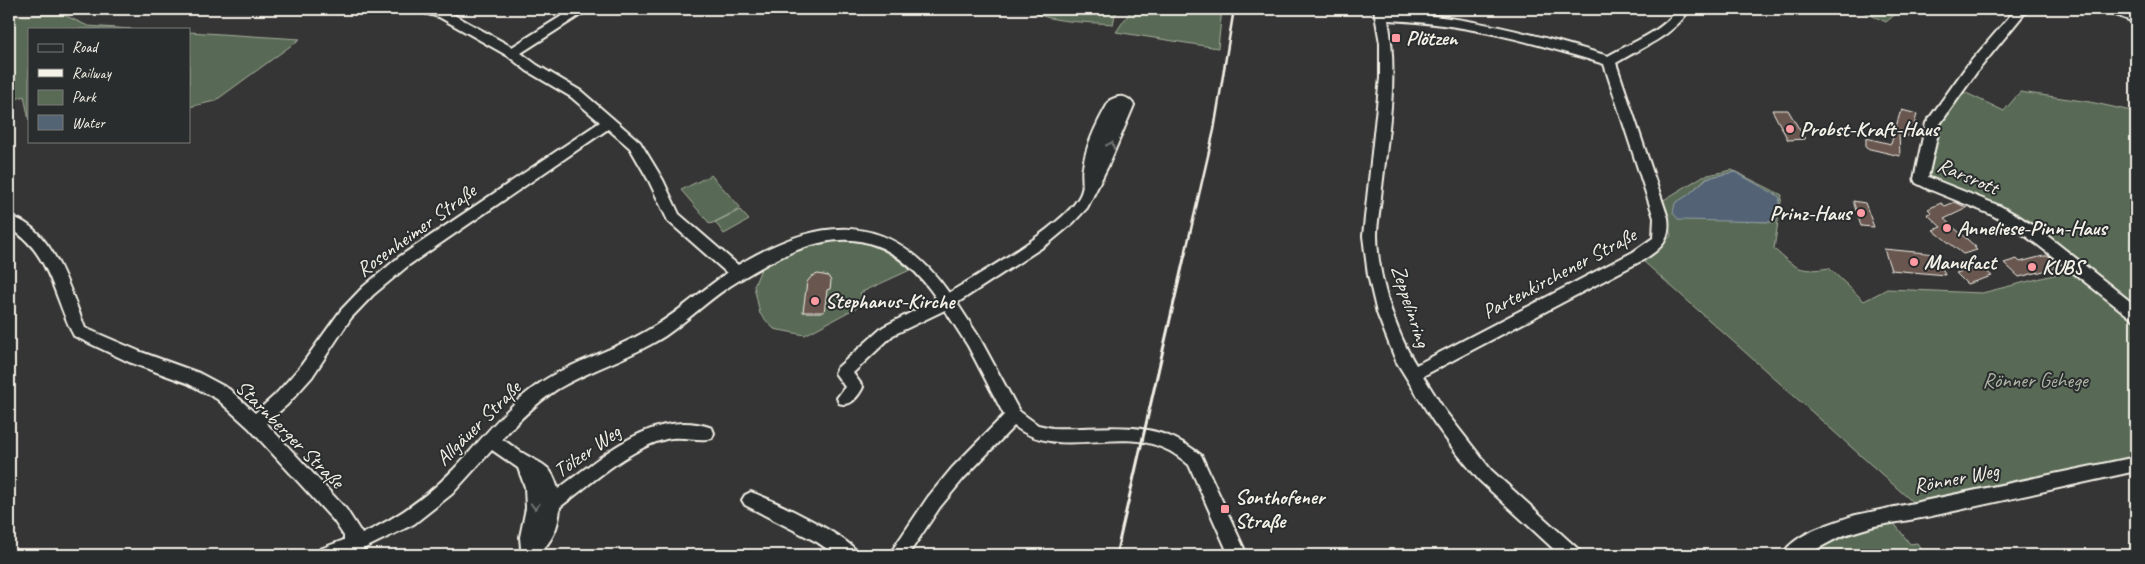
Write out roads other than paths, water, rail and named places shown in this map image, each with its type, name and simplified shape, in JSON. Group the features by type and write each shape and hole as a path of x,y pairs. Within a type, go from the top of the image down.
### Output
{"street":[{"path":"424,9 443,14 512,53 532,68 576,94 635,144 656,180 673,217 738,274 791,245 816,238 858,235 878,239 902,253 948,300 1013,416 1024,426 1041,434 1126,433 1144,435 1166,440 1184,448 1195,460 1238,555"},
{"path":"512,53 581,9"},
{"path":"1381,12 1488,26 1609,61 1669,28 1684,9"},
{"name":"Rarsrott","path":"2022,9 1971,70 1933,123 1921,179 1935,187 2003,214 2023,225 2041,237 2079,270 2136,314"},
{"path":"2112,9 2136,19"},
{"name":"Zeppelinring","path":"1381,12 1386,43 1386,78 1371,218 1375,275 1385,313 1402,356 1444,424 1485,475 1572,555"},
{"name":"Partenkirchener Straße","path":"1413,374 1655,246 1663,229 1661,218 1609,61"},
{"path":"845,398 855,387 844,373 888,331 948,300 1044,240 1082,204 1102,164 1127,105 1121,100 1115,103 1090,161 1087,175 1089,188"},
{"name":"Rosenheimer Straße","path":"255,422 282,400 306,372 346,314 368,290 404,261 609,122"},
{"name":"Starnberger Straße","path":"9,221 28,233 44,253 53,268 79,332 135,357 194,378 223,394 255,422 340,515 353,534 353,546"},
{"name":"Allgäuer Straße","path":"326,555 377,536 403,522 433,500 518,410 550,385 581,368 626,351 655,334 675,322 720,285 738,274"},
{"path":"898,555 934,502 958,473 1013,416"},
{"name":"Tölzer Weg","path":"552,503 628,447 641,441 676,429 689,428 706,432"},
{"path":"489,440 525,463 536,467 544,475 551,493 552,503 548,525 539,542 528,552"},
{"path":"525,463 535,492 534,513 527,539 528,552"},
{"name":"Rönner Weg","path":"1792,555 1803,545 1850,525 1883,516 1927,509 2136,464"},
{"path":"751,500 823,536 850,555"}],"water":[{"path":"1735,172 1780,197 1776,222 1679,220 1673,213 1675,203 1688,195 1707,178"}],"railway":[{"path":"1185,255 1214,130 1234,9"},
{"path":"1116,555 1185,254"}],"place":[{"name":"Plötzen","path":"1396,38"},
{"name":"Probst-Kraft-Haus","path":"1790,129"},
{"name":"Prinz-Haus","path":"1861,213"},
{"name":"Anneliese-Pinn-Haus","path":"1947,228"},
{"name":"Manufact","path":"1914,262"},
{"name":"KUBS","path":"2032,267"},
{"name":"Stephanus-Kirche","path":"815,301"},
{"name":"Sonthofener Straße","path":"1225,509"}],"park label":[{"name":"Rönner Gehege","path":"2035,380"}]}
